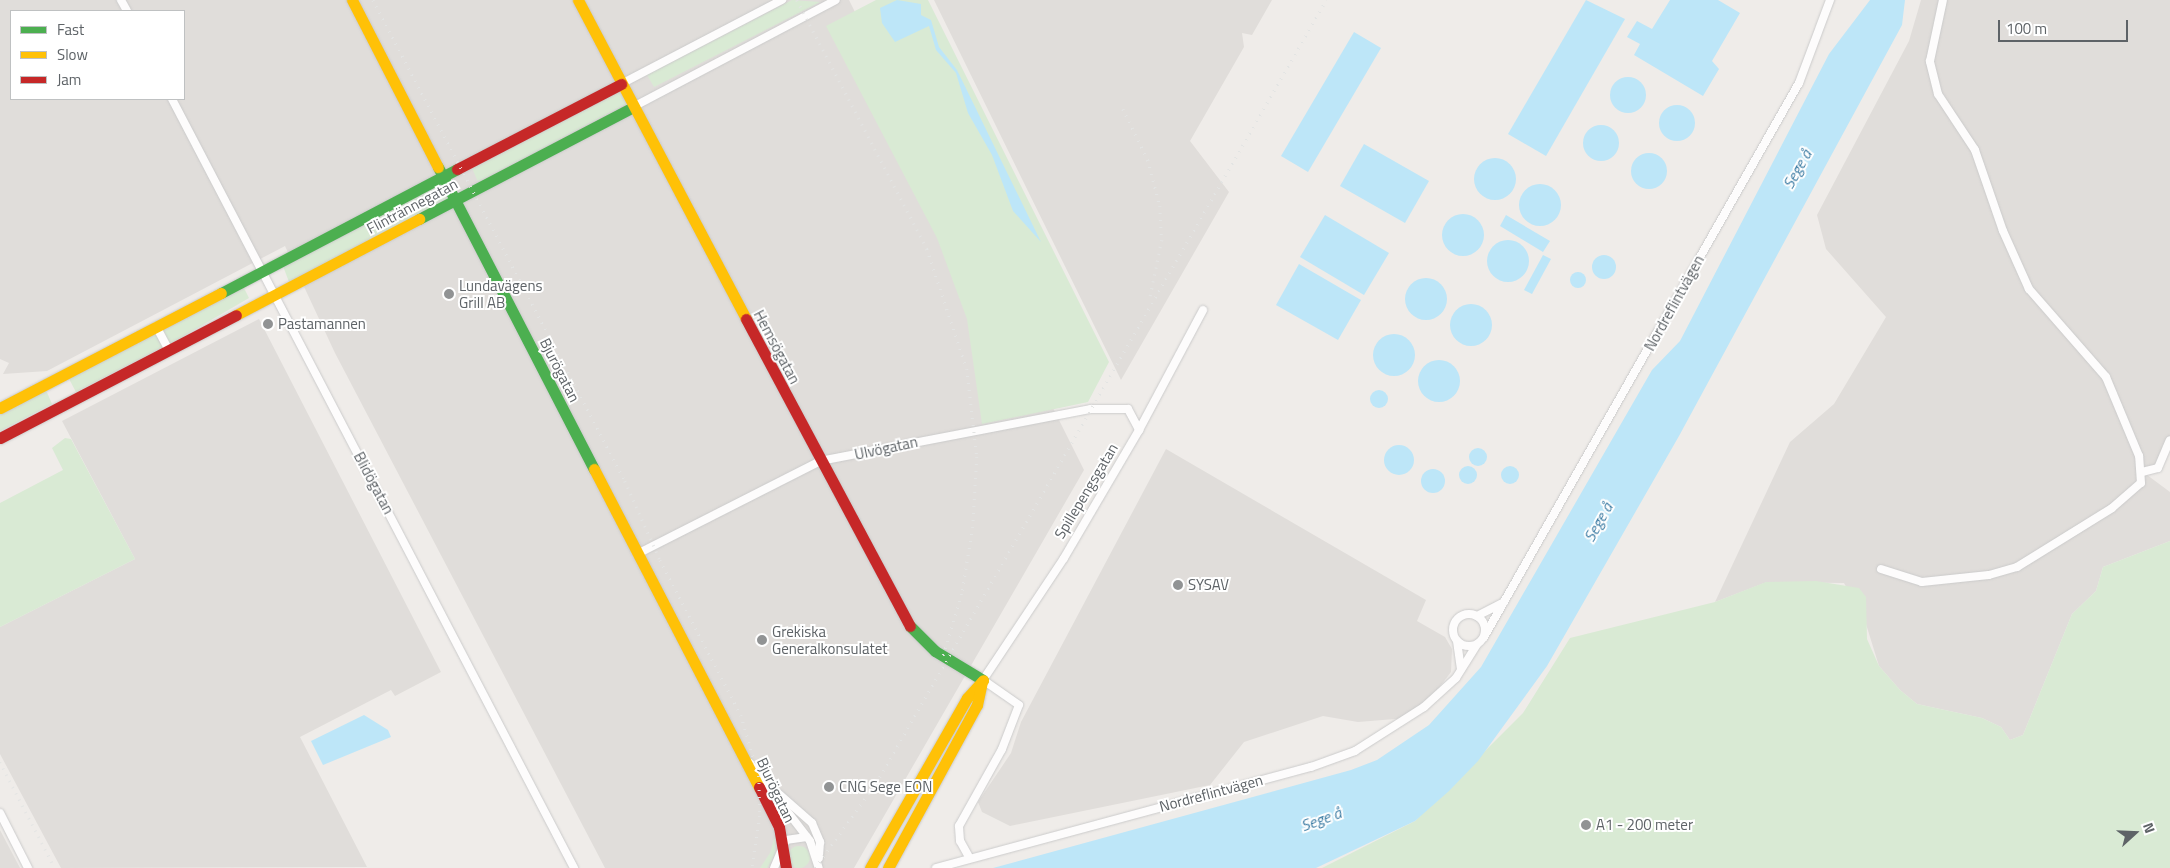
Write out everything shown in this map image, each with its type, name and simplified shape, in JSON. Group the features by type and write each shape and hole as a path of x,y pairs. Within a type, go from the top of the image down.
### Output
{"street":[{"name":"Bjurögatan","path":"352,0 779,827 781,850 786,868"},
{"name":"Hemsögatan","path":"578,0 820,461 915,634 983,680"},
{"name":"Flintrännegatan","path":"0,408 782,0"},
{"name":"Flintrännegatan","path":"0,438 836,0"},
{"name":"Nordreflintvägen","path":"1484,637 1799,83 1830,0"},
{"path":"1881,569 1922,582 1989,575 2017,567 2134,492 2142,472 2106,377 2029,289 2003,231 1975,150 1938,94 1930,62 1943,0"},
{"name":"Blidögatan","path":"173,100 574,868"},
{"name":"Spillepengsgatan","path":"870,868 967,698 983,680 1064,558 1139,430 1203,310"},
{"path":"156,326 169,350"},
{"name":"Ulvögatan","path":"638,553 820,461 1091,409 1128,409 1139,430"},
{"path":"2142,472 2158,468 2170,440"},
{"path":"1461,668 1457,641 1453,631 1456,621 1465,614 1477,616 1506,601"},
{"path":"1457,641 1466,646 1477,645 1484,637 1485,626 1477,616"},
{"name":"Nordreflintvägen","path":"936,868 969,857 1311,767 1355,751 1424,707 1461,668 1477,645"},
{"path":"969,857 960,841 959,826 1002,749 1020,705 983,680"},
{"name":"Spillepengsgatan","path":"888,868 977,705 983,680"},
{"name":"Bjurögatan","path":"742,754 775,791 808,837 819,865"},
{"name":"Bjurögatan","path":"775,791 812,823 820,842 819,865"},
{"path":"0,813 28,868"},
{"path":"774,868 781,850 790,837 808,837"}],"shaded area":[{"path":"0,0 849,0 1084,470 854,868 605,868 335,353 285,246 47,371 3,374 9,363 0,359"},
{"path":"934,0 1272,0 1252,35 1242,33 1244,47 1190,141 1229,192 1121,380"},
{"path":"1921,0 2170,0 2170,440 2158,468 2143,472 2170,492 2170,541 2103,567 2096,591 2072,614 2023,735 2010,740 2001,727 1982,718 1917,704 1900,690 1879,666 1866,624 1844,583 1767,582 1715,602 1790,442 1834,404 1886,317 1826,249 1817,215 1909,41"},
{"path":"259,319 441,672 395,696 391,690 300,737 367,867 61,868 0,754 0,627 135,559 62,421"},
{"path":"1166,449 1426,600 1417,621 1445,637 1452,649 1451,672 1432,697 1407,718 1358,722 1323,716 1244,742 1210,785 1010,826 982,812 978,802 1011,753 1021,722"},
{"path":"0,830 20,868 0,868"}],"green space":[{"path":"792,0 820,2 654,87 647,75"},
{"path":"876,0 928,0 1109,362 1088,402 982,424 967,319 937,238 826,26"},
{"path":"619,90 626,104 478,182 472,168"},
{"path":"442,182 450,197 289,282 283,266"},
{"path":"243,286 249,298 170,344 162,328"},
{"path":"154,331 163,347 76,392 68,377"},
{"path":"46,390 52,404 0,431 0,413"},
{"path":"65,438 71,439 135,559 0,627 0,503 63,470 52,448"},
{"path":"2170,541 2170,868 1322,868 1415,821 1523,713 1570,638 1715,602 1766,582 1816,581 1859,588 1866,597 1867,639 1879,666 1900,690 1917,704 1982,718 2001,727 2010,740 2023,735 2072,614 2096,591 2103,567"},
{"path":"776,832 775,855 767,868 760,868 770,853"},
{"path":"799,846 807,849 810,857 807,865 799,868 791,865 788,857 791,849"}],"water":[{"path":"897,0 921,4 921,15 931,20 939,47 957,70 1041,242 1013,211 992,155 968,113 956,73 936,50 929,26 895,42 882,23 880,8"},
{"path":"1586,0 1625,19 1546,156 1508,134"},
{"path":"1670,0 1718,0 1740,13 1712,61 1719,69 1703,96 1634,55 1640,44 1627,37 1637,21 1652,29"},
{"name":"Sege å","path":"1870,0 1905,0 1902,25 1679,436 1547,666 1478,761 1449,791 1415,821 1316,868 993,868 1351,770 1377,760 1429,725 1481,667 1652,370 1680,341 1829,54"},
{"path":"1354,32 1381,48 1308,172 1281,156"},
{"path":"1628,77 1635,78 1641,82 1645,88 1645,102 1641,108 1635,112 1628,113 1621,112 1615,108 1611,102 1610,95 1611,88 1615,82 1621,78"},
{"path":"1677,105 1684,106 1690,110 1694,116 1694,130 1690,136 1684,140 1677,141 1670,140 1664,136 1660,130 1659,123 1660,116 1664,110 1670,106"},
{"path":"1601,125 1608,126 1614,130 1618,136 1618,150 1614,156 1608,160 1601,161 1594,160 1588,156 1584,150 1583,143 1584,136 1588,130 1594,126"},
{"path":"1364,144 1429,181 1405,223 1340,186"},
{"path":"1649,153 1656,154 1662,158 1666,164 1666,178 1662,184 1656,188 1649,189 1642,188 1636,184 1632,178 1631,171 1632,164 1636,158 1642,154"},
{"path":"1495,158 1510,164 1516,179 1510,194 1495,200 1480,194 1474,179 1480,164"},
{"path":"1540,184 1555,190 1561,205 1555,220 1540,226 1525,220 1519,205 1525,190"},
{"path":"1463,214 1478,220 1484,235 1478,250 1463,256 1448,250 1442,235 1448,220"},
{"path":"1325,215 1389,253 1364,295 1300,257"},
{"path":"1506,215 1550,241 1543,252 1500,226"},
{"path":"1508,240 1523,246 1529,261 1523,276 1508,282 1493,276 1487,261 1493,246"},
{"path":"1543,255 1551,259 1532,294 1524,290"},
{"path":"1604,255 1609,256 1615,262 1615,272 1609,278 1604,279 1599,278 1593,272 1592,267 1593,262 1599,256"},
{"path":"1299,264 1361,300 1338,340 1276,305"},
{"path":"1575,272 1581,272 1586,277 1584,286 1575,288 1570,283 1570,277"},
{"path":"1426,278 1441,284 1447,299 1441,314 1426,320 1411,314 1405,299 1411,284"},
{"path":"1471,304 1486,310 1492,325 1486,340 1471,346 1456,340 1450,325 1456,310"},
{"path":"1394,334 1409,340 1415,355 1409,370 1394,376 1379,370 1373,355 1379,340"},
{"path":"1439,360 1454,366 1460,381 1454,396 1439,402 1424,396 1418,381 1424,366"},
{"path":"1379,390 1385,393 1388,399 1385,405 1379,408 1373,405 1370,399 1373,393"},
{"path":"1399,445 1410,449 1414,460 1410,471 1399,475 1388,471 1384,460 1388,449"},
{"path":"1478,448 1484,451 1487,457 1484,463 1478,466 1472,463 1469,457 1472,451"},
{"path":"1468,466 1474,469 1477,475 1474,481 1468,484 1462,481 1459,475 1462,469"},
{"path":"1510,466 1516,469 1519,475 1516,481 1510,484 1504,481 1501,475 1504,469"},
{"path":"1428,469 1438,469 1445,476 1445,486 1438,493 1428,493 1421,486 1421,476"},
{"path":"364,715 388,730 391,737 323,765 311,741"}],"railway":[{"path":"373,0 625,481 660,560 741,715 759,776 760,816 752,868"},
{"path":"797,0 927,249 967,369 977,457 973,527 962,594 943,657"},
{"path":"815,868 876,783 1326,0"},
{"path":"1123,109 1148,160 1160,206 1162,240 1150,298"},
{"path":"0,762 55,868"}],"traffic: fast":[{"path":"419,219 633,107"},
{"path":"438,167 594,469"},
{"path":"221,293 457,169"},
{"path":"910,626 935,651 983,680"}],"traffic: slow":[{"path":"352,0 438,167"},
{"path":"578,0 746,319"},
{"path":"236,315 419,219"},
{"path":"0,408 221,293"},
{"path":"594,469 759,787"},
{"path":"870,868 967,698 983,680"},
{"path":"888,868 977,705 982,682"}],"traffic: jam":[{"path":"457,169 621,84"},
{"path":"0,438 236,315"},
{"path":"746,319 910,626"},
{"path":"759,787 779,827 786,868"}],"place":[{"name":"Lundavägens Grill AB","path":"449,294"},
{"name":"Pastamannen","path":"268,324"},
{"name":"SYSAV","path":"1178,585"},
{"name":"Grekiska Generalkonsulatet","path":"762,640"},
{"name":"CNG Sege EON","path":"829,787"},
{"name":"A1 - 200 meter","path":"1586,825"}]}
